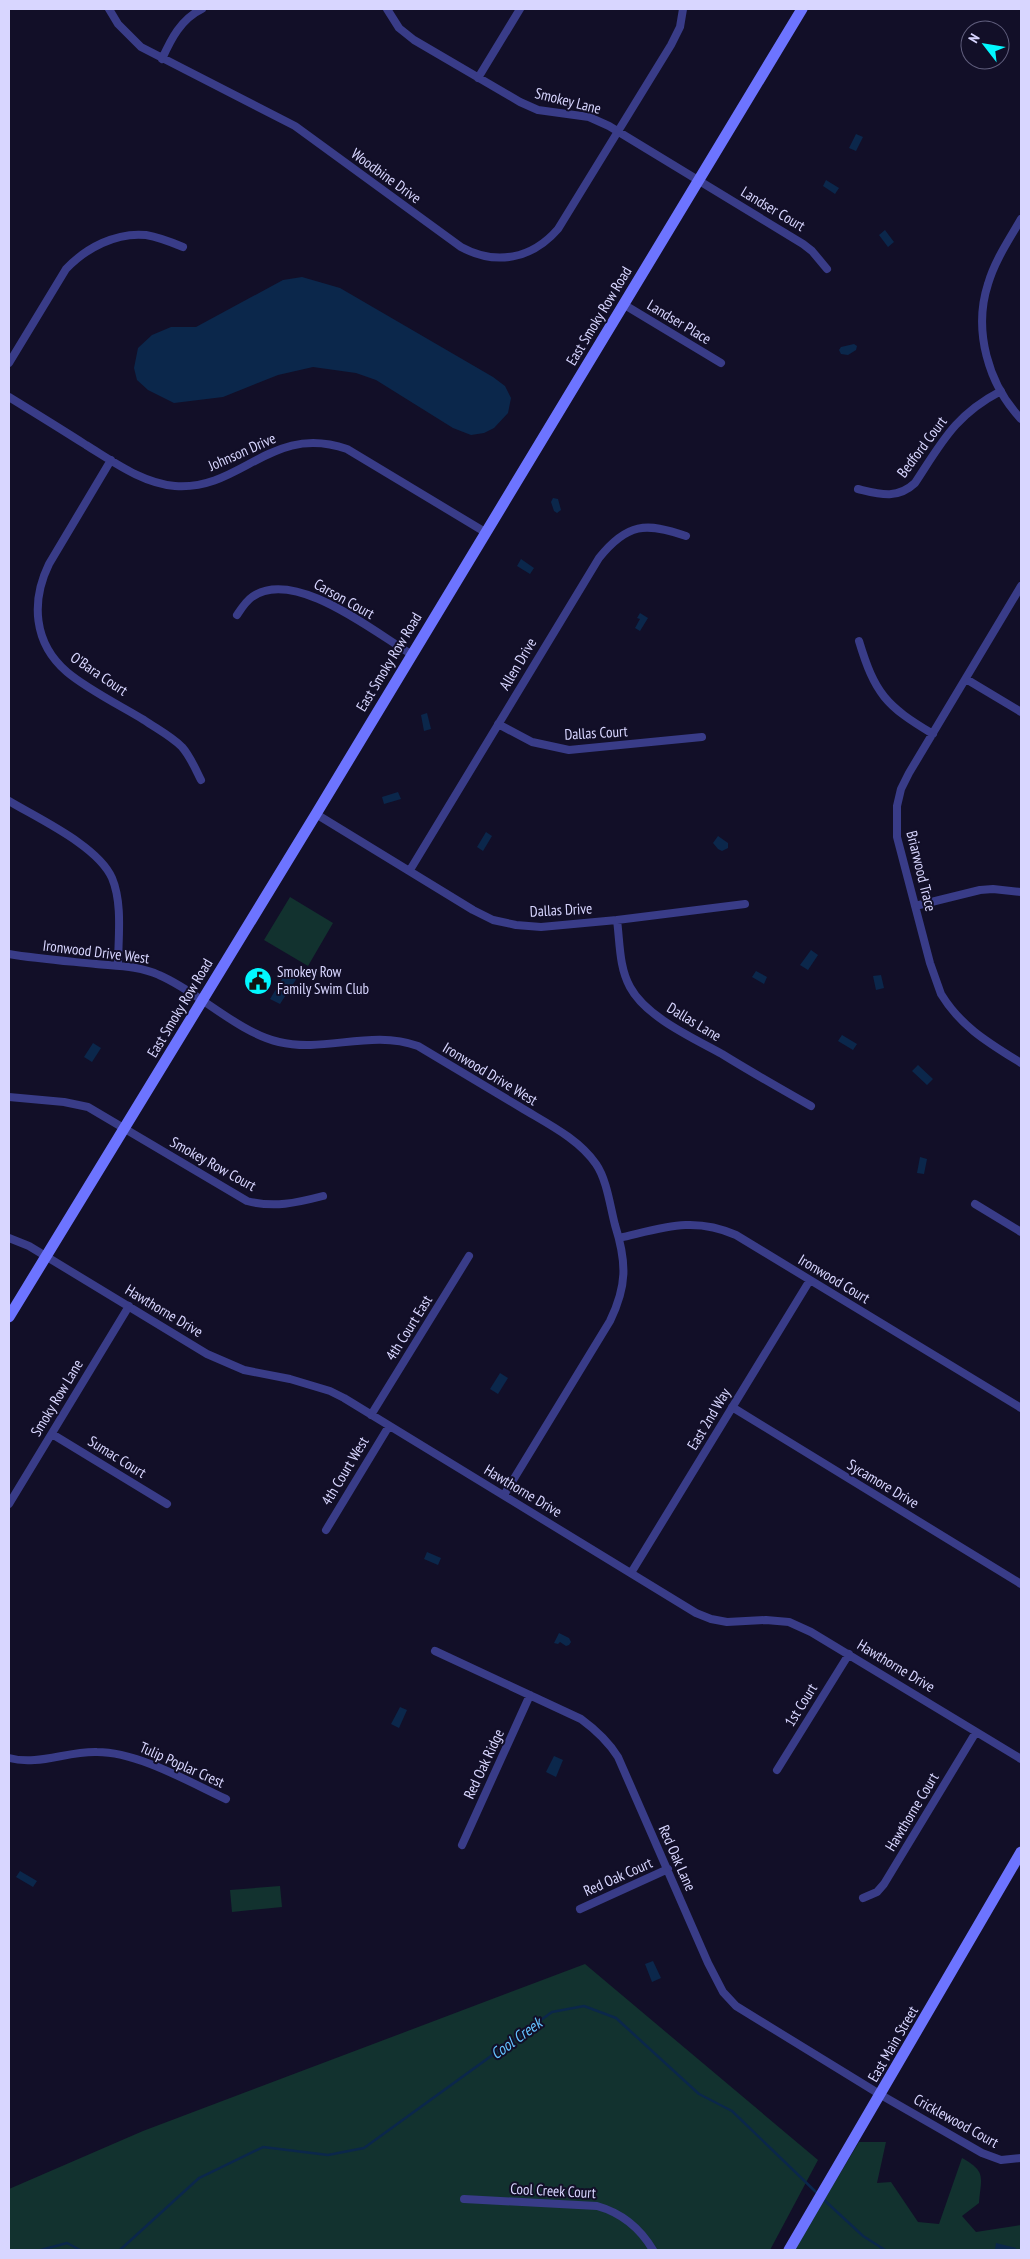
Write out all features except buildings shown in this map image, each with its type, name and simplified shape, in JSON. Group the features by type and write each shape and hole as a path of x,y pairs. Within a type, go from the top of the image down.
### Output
{"street":[{"name":"Woodbine Drive","path":"109,9 129,38 162,59 295,126 444,237 470,252 487,257 517,256 538,248 558,229 671,45 680,27 683,9"},
{"path":"162,59 179,28 194,12 202,9"},
{"name":"Smokey Lane","path":"387,9 399,28 414,40 478,78 538,110 589,118 618,131 698,180"},
{"path":"478,78 520,9"},
{"path":"795,22 802,9"},
{"path":"795,22 806,9"},
{"name":"East Smoky Row Road","path":"9,1317 795,22"},
{"name":"Landser Court","path":"698,180 803,244 812,251 826,269"},
{"path":"1021,219 997,259 982,305 981,328 987,359 1001,391 1021,419"},
{"path":"9,364 66,269 88,250 108,240 124,236 145,235 183,246"},
{"name":"Landser Place","path":"623,304 721,363"},
{"name":"Bedford Court","path":"858,489 881,495 894,495 909,488 915,483 948,432 974,406 1001,391"},
{"name":"Johnson Drive","path":"9,397 111,460 149,480 177,486 197,485 217,479 281,448 314,442 332,444 347,449 485,532"},
{"name":"O'Bara Court","path":"111,460 40,582 37,599 39,627 51,654 67,672 170,737 189,757 201,780"},
{"name":"Allen Drive","path":"410,870 599,558 611,544 624,534 643,527 661,527 686,536"},
{"name":"Briarwood Trace","path":"1021,586 909,773 901,789 897,806 898,837 930,963 941,994 962,1023 981,1038 1021,1063"},
{"name":"Carson Court","path":"237,615 250,597 260,593 276,589 299,591 325,601 411,654"},
{"path":"859,641 870,675 882,694 902,715 932,734"},
{"path":"966,679 1021,712"},
{"name":"Dallas Court","path":"498,724 532,742 568,750 702,737"},
{"path":"9,801 81,844 103,864 112,878 117,898 118,966"},
{"name":"Dallas Drive","path":"316,814 473,910 493,920 516,925 541,927 617,920 745,904"},
{"path":"915,906 980,890 992,889 1021,892"},
{"name":"Dallas Lane","path":"617,920 622,966 632,990 645,1007 669,1024 811,1106"},
{"name":"Ironwood Drive West","path":"9,954 118,966 158,974 269,1040 281,1043 314,1044 382,1039 403,1041 418,1046 578,1144 597,1165 619,1238 624,1264 620,1300 610,1321 504,1495"},
{"name":"Smokey Row Court","path":"9,1097 88,1107 247,1201 263,1205 285,1206 323,1196"},
{"path":"974,1204 1021,1232"},
{"name":"Ironwood Court","path":"619,1238 685,1224 716,1227 736,1235 1021,1408"},
{"name":"Hawthorne Drive","path":"9,1238 17,1240 46,1256 226,1363 244,1370 290,1379 330,1391 696,1613 711,1619 727,1622 766,1620 789,1622 811,1632 849,1654 1021,1759"},
{"name":"4th Court East","path":"371,1415 469,1256"},
{"name":"East 2nd Way","path":"631,1573 810,1280"},
{"name":"Smoky Row Lane","path":"9,1504 129,1306"},
{"name":"Sycamore Drive","path":"732,1407 1021,1584"},
{"name":"4th Court West","path":"326,1530 389,1426"},
{"name":"Sumac Court","path":"52,1434 167,1504"},
{"name":"Red Oak Lane","path":"435,1652 581,1719 596,1730 618,1757 708,1963 723,1992 747,2014 881,2095"},
{"name":"1st Court","path":"777,1770 849,1654"},
{"name":"Red Oak Ridge","path":"462,1845 530,1695"},
{"name":"Hawthorne Court","path":"863,1898 877,1892 884,1884 976,1732"},
{"name":"Tulip Poplar Crest","path":"9,1758 31,1761 77,1753 110,1752 151,1764 226,1799"},
{"name":"East Main Street","path":"789,2250 1021,1852"},
{"name":"Red Oak Court","path":"580,1909 668,1870"},
{"name":"Cricklewood Court","path":"881,2095 990,2157 1011,2161 1021,2158"},
{"name":"Cool Creek Court","path":"464,2199 597,2206 614,2210 647,2238 654,2250"}],"green space":[{"path":"290,897 333,923 308,966 264,940"},
{"path":"280,1886 282,1907 232,1912 230,1890"},
{"path":"585,1964 818,2160 770,2250 9,2250 9,2189 143,2131"},
{"path":"859,2142 886,2142 877,2183 891,2182 918,2222 939,2224 962,2158 970,2163 981,2176 979,2203 962,2216 976,2232 1021,2225 1021,2250 794,2250"}],"water":[{"path":"856,134 863,137 856,151 849,148"},
{"path":"826,180 839,188 835,194 823,186"},
{"path":"885,230 894,242 888,247 879,235"},
{"path":"302,277 340,288 493,377 505,386 511,398 508,413 494,428 484,433 471,435 453,428 376,380 356,373 313,367 278,375 223,397 174,403 148,390 137,380 134,368 138,348 152,335 171,327 196,327 283,280"},
{"path":"854,344 857,346 856,350 848,355 841,354 839,350 841,347"},
{"path":"553,498 558,499 561,510 557,513 554,511 551,502"},
{"path":"521,559 534,568 530,574 517,566"},
{"path":"640,613 648,618 640,631 635,628 640,619 637,618"},
{"path":"427,713 431,729 424,731 421,715"},
{"path":"398,792 401,799 384,804 382,797"},
{"path":"486,832 492,836 483,851 477,847"},
{"path":"718,836 728,843 728,848 722,851 713,843"},
{"path":"811,950 818,955 808,970 800,965"},
{"path":"287,971 297,978 280,1004 270,999"},
{"path":"756,971 767,977 764,984 752,977"},
{"path":"881,975 884,988 876,990 873,976"},
{"path":"842,1035 857,1044 853,1050 838,1041"},
{"path":"93,1043 101,1048 92,1062 84,1057"},
{"path":"918,1065 933,1079 927,1085 912,1071"},
{"path":"920,1157 927,1159 924,1174 917,1173"},
{"path":"500,1373 508,1378 498,1394 490,1389"},
{"path":"427,1552 441,1558 438,1565 424,1559"},
{"path":"559,1633 569,1638 571,1642 569,1645 566,1646 560,1642 558,1644 554,1643"},
{"path":"400,1707 407,1710 399,1728 391,1724"},
{"path":"554,1756 563,1760 556,1777 546,1772"},
{"path":"20,1871 37,1881 33,1887 16,1877"},
{"path":"653,1961 661,1978 652,1982 645,1964"},
{"path":"996,2243 1016,2248 1016,2250 995,2250"}],"waterway":[{"name":"Cool Creek","path":"120,2250 199,2178 263,2147 328,2155 364,2148 552,2012 584,2006 616,2018 699,2094 732,2111 818,2194"},
{"name":"Cool Creek","path":"822,2198 863,2236 885,2250"},
{"name":"Cool Creek","path":"41,2250 67,2243 80,2250"}],"place":[{"name":"Smokey Row Family Swim Club","path":"258,981"}]}
